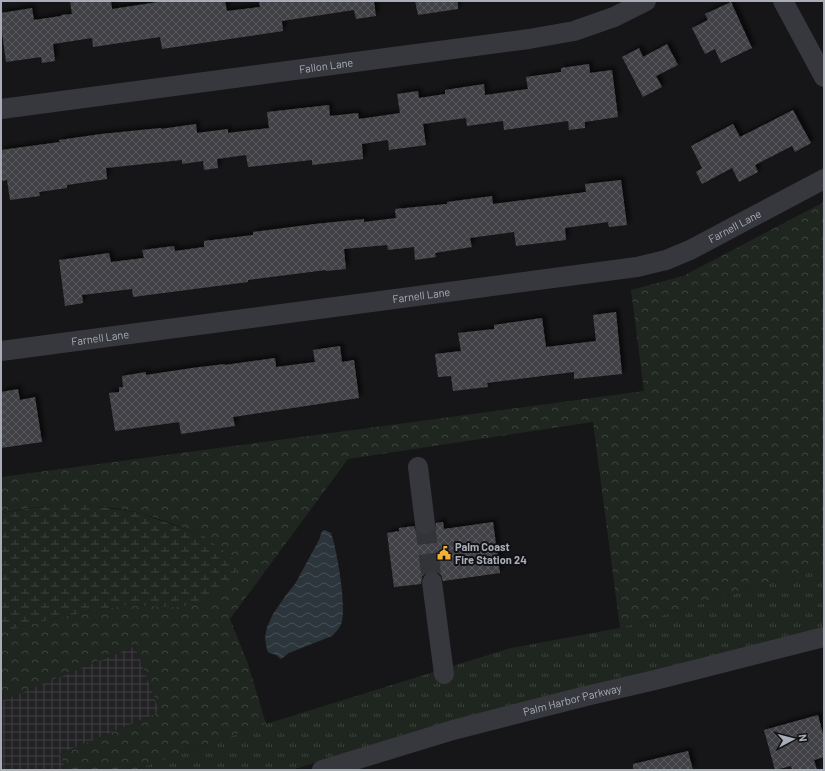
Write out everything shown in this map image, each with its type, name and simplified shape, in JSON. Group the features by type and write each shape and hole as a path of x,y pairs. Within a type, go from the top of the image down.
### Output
{"street":[{"name":"Fallon Lane","path":"1,109 529,39 574,31 614,18 646,1"},
{"path":"783,1 824,77"},
{"name":"Farnell Lane","path":"1,351 637,267 666,260 690,250 824,179"},
{"path":"418,467 425,524"},
{"path":"432,582 444,674"},
{"name":"Palm Harbor Parkway","path":"322,770 452,730 824,637"}],"shaded area":[{"path":"135,646 160,712 60,754 66,770 1,770 1,701"}],"green space":[{"path":"824,202 824,567 620,628 593,422 348,459 230,619 248,664 266,724 134,770 66,770 60,754 160,712 135,646 1,701 1,632 56,618 125,605 175,607 203,536 148,515 105,507 70,505 36,507 1,513 1,477 644,391 631,290 683,276"},
{"path":"53,505 90,505 140,513 204,536 241,565 218,594 201,604 175,607 125,605 56,618 1,632 1,513"},
{"path":"824,567 824,628 422,729 292,770 134,770 266,724 511,648 620,628"}],"water":[{"path":"325,530 331,533 338,564 343,603 341,623 332,636 289,653 281,659 276,655 269,653 267,650 265,638 267,627 273,614 295,584 319,540 322,531"}],"building":[{"path":"70,1 111,1 112,9 165,1 225,1 227,11 260,7 259,1 374,1 376,16 356,19 354,10 282,21 283,31 162,49 160,37 93,47 92,38 53,44 55,61 42,63 41,57 6,62 1,25 1,13 32,8 34,20 61,16 72,14"},
{"path":"415,1 458,1 458,9 418,15"},
{"path":"731,2 752,48 721,63 715,49 705,54 692,28 708,20 705,14"},
{"path":"667,44 678,65 656,76 662,87 643,97 622,57 639,48 643,57"},
{"path":"589,64 590,73 612,70 618,117 585,122 585,128 569,130 568,121 504,130 503,121 467,126 466,118 423,124 426,145 389,150 388,140 362,144 363,159 312,165 312,160 248,167 246,155 217,159 218,168 204,170 203,161 182,164 182,160 106,168 107,179 67,185 67,188 39,192 40,196 10,200 7,180 1,181 1,150 60,142 59,140 101,134 161,129 196,124 197,133 228,129 228,133 269,128 267,112 329,105 330,116 358,113 359,119 400,113 397,94 418,91 419,98 445,94 445,90 484,84 485,95 528,89 526,77 561,72 561,68"},
{"path":"793,110 811,143 795,152 792,146 755,165 758,172 739,182 732,168 702,184 696,172 702,168 691,146 733,124 740,137"},
{"path":"621,180 627,225 609,227 608,222 565,228 566,240 516,246 514,232 470,238 472,247 435,253 436,257 415,260 414,247 388,250 387,245 344,249 346,269 326,270 248,280 248,282 133,297 132,289 82,295 83,303 65,306 59,260 109,253 111,262 144,258 142,250 174,246 175,251 204,247 204,241 253,235 253,232 364,219 364,222 396,218 395,209 447,204 447,202 492,196 493,204 586,192 585,184"},
{"path":"616,312 622,374 574,379 574,372 487,383 488,387 453,391 451,376 438,377 435,354 461,351 458,333 494,329 494,325 542,318 546,347 596,341 593,315"},
{"path":"340,346 342,362 354,360 359,398 233,417 235,426 181,434 179,422 115,431 109,393 119,392 119,387 123,387 122,376 146,372 146,375 275,358 276,367 315,362 313,350"},
{"path":"18,389 20,400 35,397 42,442 1,448 1,392"},
{"name":"Palm Coast Fire Station 24","path":"443,522 444,529 493,522 500,573 443,581 441,575 436,571 430,571 425,573 422,577 421,584 394,587 387,533 399,531 399,528 414,526 416,531 420,534 427,535 432,533 435,529 436,523"},
{"path":"818,715 824,738 824,757 814,760 817,770 792,770 791,766 775,770 764,730"},
{"path":"688,751 693,770 633,770 633,764"}],"tunnel":[{"path":"425,524 432,582"}],"place":[{"name":"Palm Coast Fire Station 24","path":"444,553"}]}
